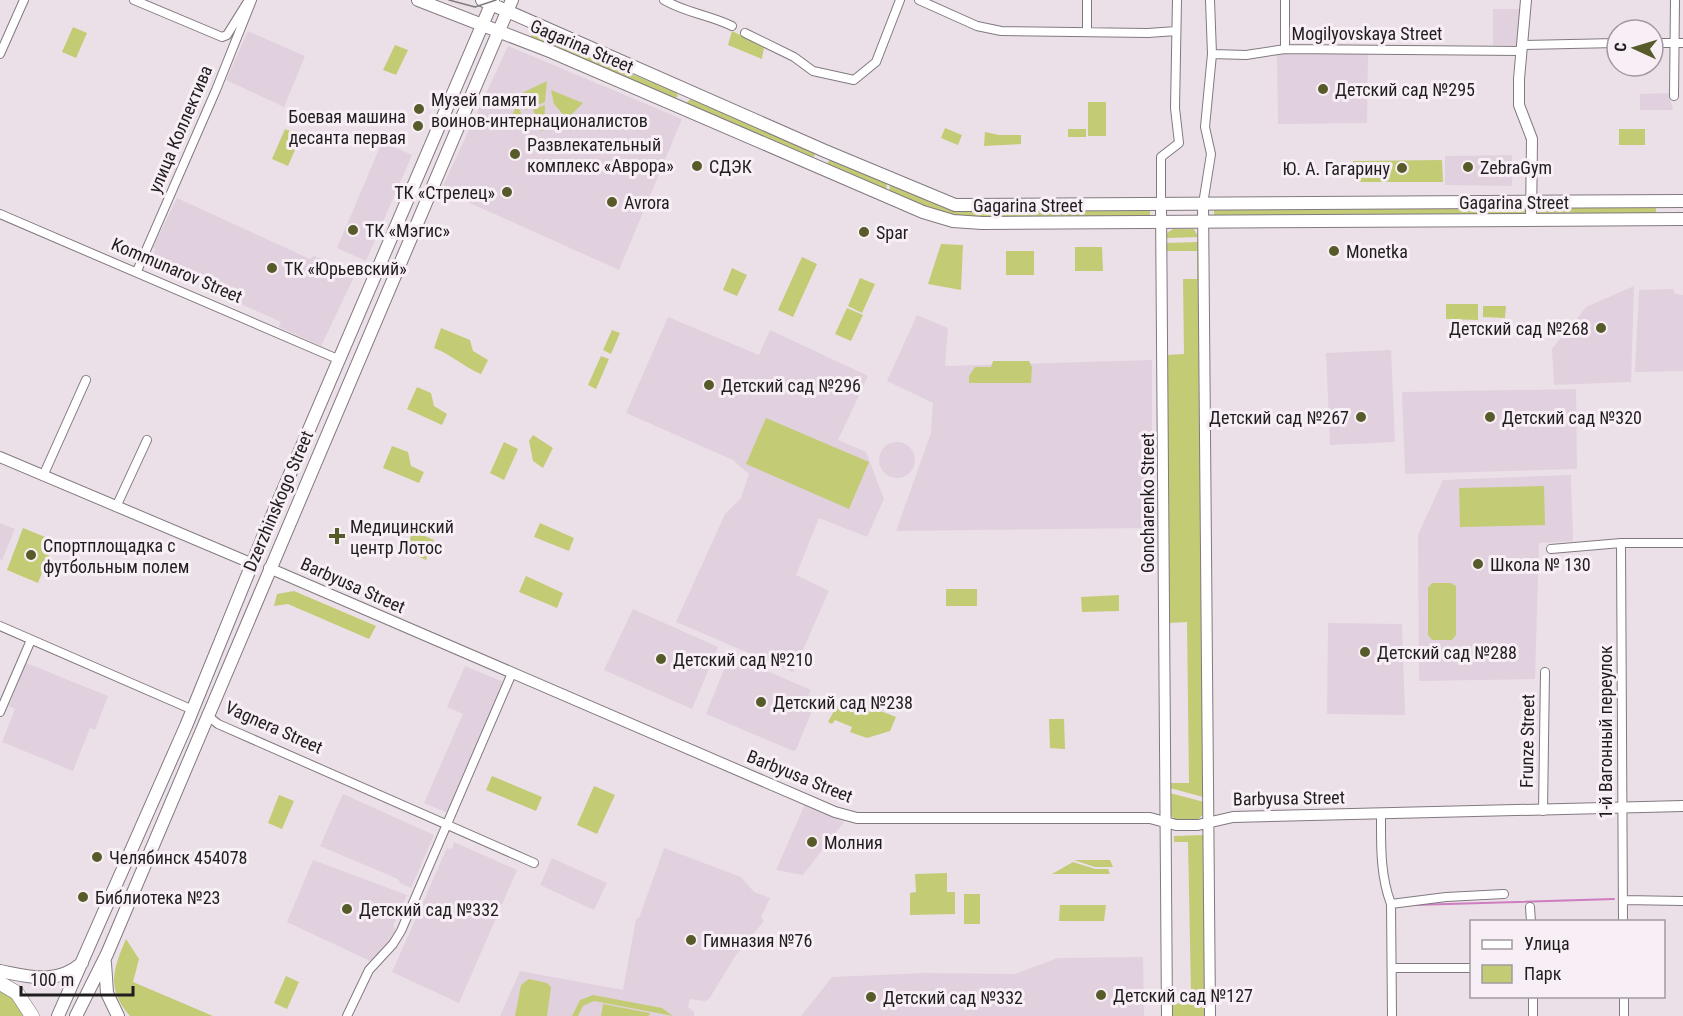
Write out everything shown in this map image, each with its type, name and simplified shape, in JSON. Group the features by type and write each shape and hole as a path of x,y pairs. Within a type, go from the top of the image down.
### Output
{"main road":[{"name":"Gagarina Street","path":"418,0 679,107 923,212 953,221 1683,219"},
{"name":"Dzerzhinskogo Street","path":"76,1016 107,954 512,0"},
{"name":"Gagarina Street","path":"489,2 686,91 955,205 1683,201"},
{"name":"Dzerzhinskogo Street","path":"58,1016 85,960 193,710 483,25 489,2"},
{"path":"679,107 686,91"},
{"path":"818,167 825,151"},
{"path":"1664,201 1664,219"},
{"path":"376,275 392,281"},
{"path":"340,360 355,367"},
{"name":"Barbyusa Street","path":"253,564 269,568"},
{"name":"Vagnera Street","path":"193,710 208,716"},
{"path":"107,954 105,983 111,1004 118,1016"},
{"path":"0,971 46,979 71,971 85,960"},
{"path":"0,983 17,993 32,1016"}],"street":[{"path":"0,54 24,0"},
{"path":"134,0 222,37 227,35 251,0"},
{"name":"улица Коллектива","path":"137,271 216,90 251,0"},
{"path":"664,0 697,15 714,17 732,26"},
{"path":"745,33 794,57 813,71 854,80 876,62 900,0"},
{"path":"919,0 987,29 1087,32 1176,31"},
{"path":"1087,0 1087,32"},
{"name":"Goncharenko Street","path":"1167,1016 1161,158 1174,149 1180,136 1175,108 1177,0"},
{"path":"1210,0 1212,54 1205,128 1211,154 1203,204 1210,1016"},
{"path":"1285,0 1285,49"},
{"path":"1526,0 1519,105 1533,139 1531,220"},
{"path":"1674,96 1679,43 1675,0"},
{"name":"Mogilyovskaya Street","path":"1212,54 1246,55 1285,49 1522,48 1605,44"},
{"name":"Kommunarov Street","path":"0,214 340,360"},
{"path":"43,476 86,380"},
{"path":"116,507 147,440"},
{"name":"Barbyusa Street","path":"0,457 253,564"},
{"path":"1551,549 1621,543 1683,543"},
{"name":"1-й Вагонный переулок","path":"1621,543 1623,920"},
{"name":"Barbyusa Street","path":"269,568 851,817 1150,818 1176,825 1198,825 1233,817 1683,806"},
{"name":"Vagnera Street","path":"0,626 193,710"},
{"path":"0,712 31,640"},
{"name":"Frunze Street","path":"1543,811 1545,672"},
{"path":"347,1016 369,970 393,944 401,931 512,673"},
{"name":"Vagnera Street","path":"208,716 218,724 534,862"},
{"path":"1381,814 1381,857 1385,886 1391,904 1392,1016"},
{"path":"1391,904 1446,897 1504,894"},
{"path":"1623,900 1683,900"},
{"path":"1530,907 1531,920"},
{"path":"1392,968 1470,968"},
{"path":"1533,998 1533,1016"},
{"path":"1624,998 1624,1016"}],"shaded area":[{"path":"1493,9 1523,9 1517,46 1493,45"},
{"path":"248,31 305,56 284,107 226,80"},
{"path":"508,46 682,119 619,270 441,190"},
{"name":"Детский сад №295","path":"1287,51 1368,52 1367,123 1278,124 1277,55"},
{"path":"1669,93 1673,110 1640,110 1640,94"},
{"path":"382,142 412,155 366,261 337,248"},
{"path":"1512,155 1512,186 1445,185 1445,156"},
{"path":"177,198 310,259 314,256 355,275 321,346 279,327 281,322 149,263 155,249 153,247"},
{"name":"Детский сад №268","path":"1634,286 1631,382 1554,385 1552,349 1586,307"},
{"path":"1673,289 1675,294 1683,295 1683,371 1635,372 1639,290"},
{"path":"917,315 948,328 945,366 1152,360 1152,528 896,531 931,433 933,403 887,381"},
{"path":"668,317 759,355 770,330 868,376 838,440 866,452 884,499 867,537 819,518 796,575 829,591 793,672 676,622 725,514 741,498 749,474 733,460 626,413"},
{"name":"Детский сад №267","path":"1391,350 1395,442 1330,445 1326,353"},
{"name":"Детский сад №320","path":"1576,389 1577,469 1405,474 1402,392"},
{"path":"897,442 909,448 915,460 909,472 897,478 885,472 879,460 885,448"},
{"name":"Школа № 130","path":"1571,475 1573,541 1539,543 1535,679 1419,681 1418,535 1443,480"},
{"path":"0,523 15,529 2,560 0,559"},
{"name":"Детский сад №210","path":"633,609 718,647 692,709 604,670"},
{"name":"Детский сад №288","path":"1328,623 1402,624 1405,715 1327,714"},
{"name":"Детский сад №238","path":"730,655 811,690 807,700 815,703 796,750 793,751 706,714"},
{"path":"26,663 108,696 95,730 90,728 73,771 2,742 15,709 9,706"},
{"path":"465,666 506,683 448,813 424,803 463,714 447,707"},
{"path":"343,794 434,835 411,888 400,883 398,879 320,846"},
{"path":"806,802 844,822 803,875 776,870"},
{"path":"454,842 517,870 459,1003 392,972 447,848 452,849"},
{"name":"Гимназия №76","path":"664,848 741,877 754,892 770,898 761,917 764,921 736,955 709,999 705,1001 690,999 688,1007 694,1012 694,1016 500,1016 520,971 623,990 636,919 639,918"},
{"path":"552,858 607,883 594,910 540,885"},
{"name":"Детский cад №332","path":"313,860 407,895 393,926 396,929 388,945 370,961 287,922"},
{"path":"1143,957 1144,1016 801,1016 832,977 925,973 1015,974 1058,958"}],"green space":[{"path":"73,27 87,33 76,58 62,52"},
{"path":"732,31 764,47 762,59 728,45"},
{"path":"532,34 676,92 678,96 674,99 530,37"},
{"path":"395,45 408,50 396,75 383,70"},
{"path":"547,81 545,102 525,110 519,101 522,93"},
{"path":"551,90 583,103 567,119 554,104"},
{"path":"691,99 814,152 815,155 812,158 689,105 687,102"},
{"path":"1088,102 1106,102 1106,136 1088,136"},
{"path":"517,104 523,118 511,127 511,118"},
{"path":"545,105 544,130 540,131 533,121 536,118 533,109"},
{"path":"945,128 962,135 958,145 941,138"},
{"path":"285,129 301,136 288,166 272,159"},
{"path":"1068,129 1086,129 1086,137 1068,137"},
{"path":"1619,129 1645,129 1645,145 1619,145"},
{"path":"985,132 999,135 1021,135 1021,144 984,146"},
{"path":"830,159 887,184 886,191 827,164"},
{"path":"1442,160 1443,182 1354,182 1353,161"},
{"path":"890,185 947,209 963,211 1150,210 1150,217 956,216 927,208 889,192"},
{"path":"1656,207 1656,214 1537,213 1541,208"},
{"path":"1523,208 1526,211 1523,215 1214,217 1214,210"},
{"path":"1173,229 1194,229 1198,237 1167,238 1167,233"},
{"path":"1199,242 1203,797 1170,788 1169,739 1171,783 1189,783 1187,622 1169,623 1169,730 1167,355 1184,354 1183,279 1197,279 1197,251 1166,251 1165,243"},
{"path":"941,244 963,245 961,290 928,284"},
{"path":"1075,247 1102,247 1103,271 1075,271"},
{"path":"1006,251 1034,251 1034,275 1006,275"},
{"path":"802,257 817,264 793,317 778,310"},
{"path":"732,268 747,275 737,296 723,290"},
{"path":"860,278 875,284 862,313 848,306"},
{"path":"1446,304 1478,304 1478,320 1446,319"},
{"path":"1483,306 1506,306 1505,318 1483,317"},
{"path":"847,308 863,315 851,341 835,334"},
{"path":"441,328 470,340 473,351 488,360 481,374 434,348"},
{"path":"612,330 620,333 611,354 603,350"},
{"path":"601,356 609,359 596,389 588,385"},
{"path":"993,361 1029,361 1032,367 1031,383 969,383 969,376 975,367 991,367"},
{"path":"417,387 431,393 434,406 447,414 442,425 407,409"},
{"path":"766,418 869,462 849,509 746,464"},
{"path":"533,435 553,448 543,468 533,461 529,441"},
{"path":"504,442 518,449 504,480 490,473"},
{"path":"392,446 408,452 411,466 424,472 419,483 383,468"},
{"path":"1544,486 1545,525 1460,527 1459,488"},
{"path":"540,523 574,538 569,551 534,537"},
{"name":"Спортплощадка с футбольным полем","path":"23,528 55,541 38,583 7,570"},
{"path":"413,531 434,540 426,560 405,551"},
{"path":"526,576 563,593 557,608 519,592"},
{"path":"1432,583 1451,583 1456,586 1456,635 1452,640 1432,640 1428,635 1428,588"},
{"path":"946,589 977,589 977,606 946,606"},
{"path":"294,591 376,626 369,639 288,604 274,606 277,594"},
{"path":"1119,595 1119,611 1082,612 1081,597"},
{"path":"842,696 896,717 890,731 867,738 850,732 852,727 835,720 832,724 828,722"},
{"path":"1049,719 1064,719 1065,749 1050,748"},
{"path":"492,776 542,797 536,811 486,790"},
{"path":"594,786 615,795 597,834 577,825"},
{"path":"1170,793 1204,802 1203,815 1197,820 1174,819 1170,813"},
{"path":"279,795 294,801 282,829 268,823"},
{"path":"1204,835 1205,1016 1171,1016 1171,1004 1184,1003 1191,993 1188,842 1174,842 1174,836"},
{"path":"1074,860 1110,860 1113,867 1095,867"},
{"path":"1073,862 1095,869 1108,869 1110,874 1052,874"},
{"path":"947,873 947,892 955,892 955,914 910,915 910,893 916,892 915,874"},
{"path":"964,894 980,894 980,924 964,924"},
{"path":"1060,905 1106,905 1104,921 1059,921"},
{"path":"126,939 139,959 133,982 213,1016 130,1016 117,997 114,979 115,969"},
{"path":"286,976 299,982 287,1009 274,1003"},
{"path":"529,979 547,983 551,987 547,1016 515,1016 521,985"},
{"path":"0,988 9,993 25,1016 0,1016"},
{"path":"593,995 662,1008 673,1016 594,1001 583,1006 578,1016 572,1016 580,1000"},
{"path":"603,1004 650,1013 649,1016 601,1016"}],"waterway":[{"path":"1413,905 1614,899"}],"tram line":[{"path":"449,0 475,7 496,0"}],"place":[{"name":"Детский сад №295","path":"1323,89"},
{"name":"Музей памяти воинов-интернационалистов","path":"419,109"},
{"name":"Боевая машина десанта первая","path":"418,126"},
{"name":"Развлекательный комплекс «Аврора»","path":"515,154"},
{"name":"СДЭК","path":"697,166"},
{"name":"ZebraGym","path":"1468,167"},
{"name":"Ю. А. Гагарину","path":"1402,168"},
{"name":"ТК «Стрелец»","path":"507,192"},
{"name":"Avrora","path":"612,202"},
{"name":"ТК «Мэгис»","path":"353,230"},
{"name":"Spar","path":"864,232"},
{"name":"Monetka","path":"1334,251"},
{"name":"ТК «Юрьевский»","path":"272,268"},
{"name":"Детский сад №268","path":"1601,328"},
{"name":"Детский сад №296","path":"709,385"},
{"name":"Детский сад №267","path":"1361,417"},
{"name":"Детский сад №320","path":"1490,417"},
{"name":"Медицинский центр Лотос","path":"337,536"},
{"name":"Спортплощадка с футбольным полем","path":"31,555"},
{"name":"Школа № 130","path":"1478,564"},
{"name":"Детский сад №288","path":"1365,652"},
{"name":"Детский сад №210","path":"661,659"},
{"name":"Детский сад №238","path":"761,702"},
{"name":"Молния","path":"812,842"},
{"name":"Челябинск 454078","path":"97,857"},
{"name":"Библиотека №23","path":"83,897"},
{"name":"Детский cад №332","path":"347,909"},
{"name":"Гимназия №76","path":"691,940"},
{"name":"Детский сад №127","path":"1101,995"},
{"name":"Детский сад №332","path":"871,997"}]}
